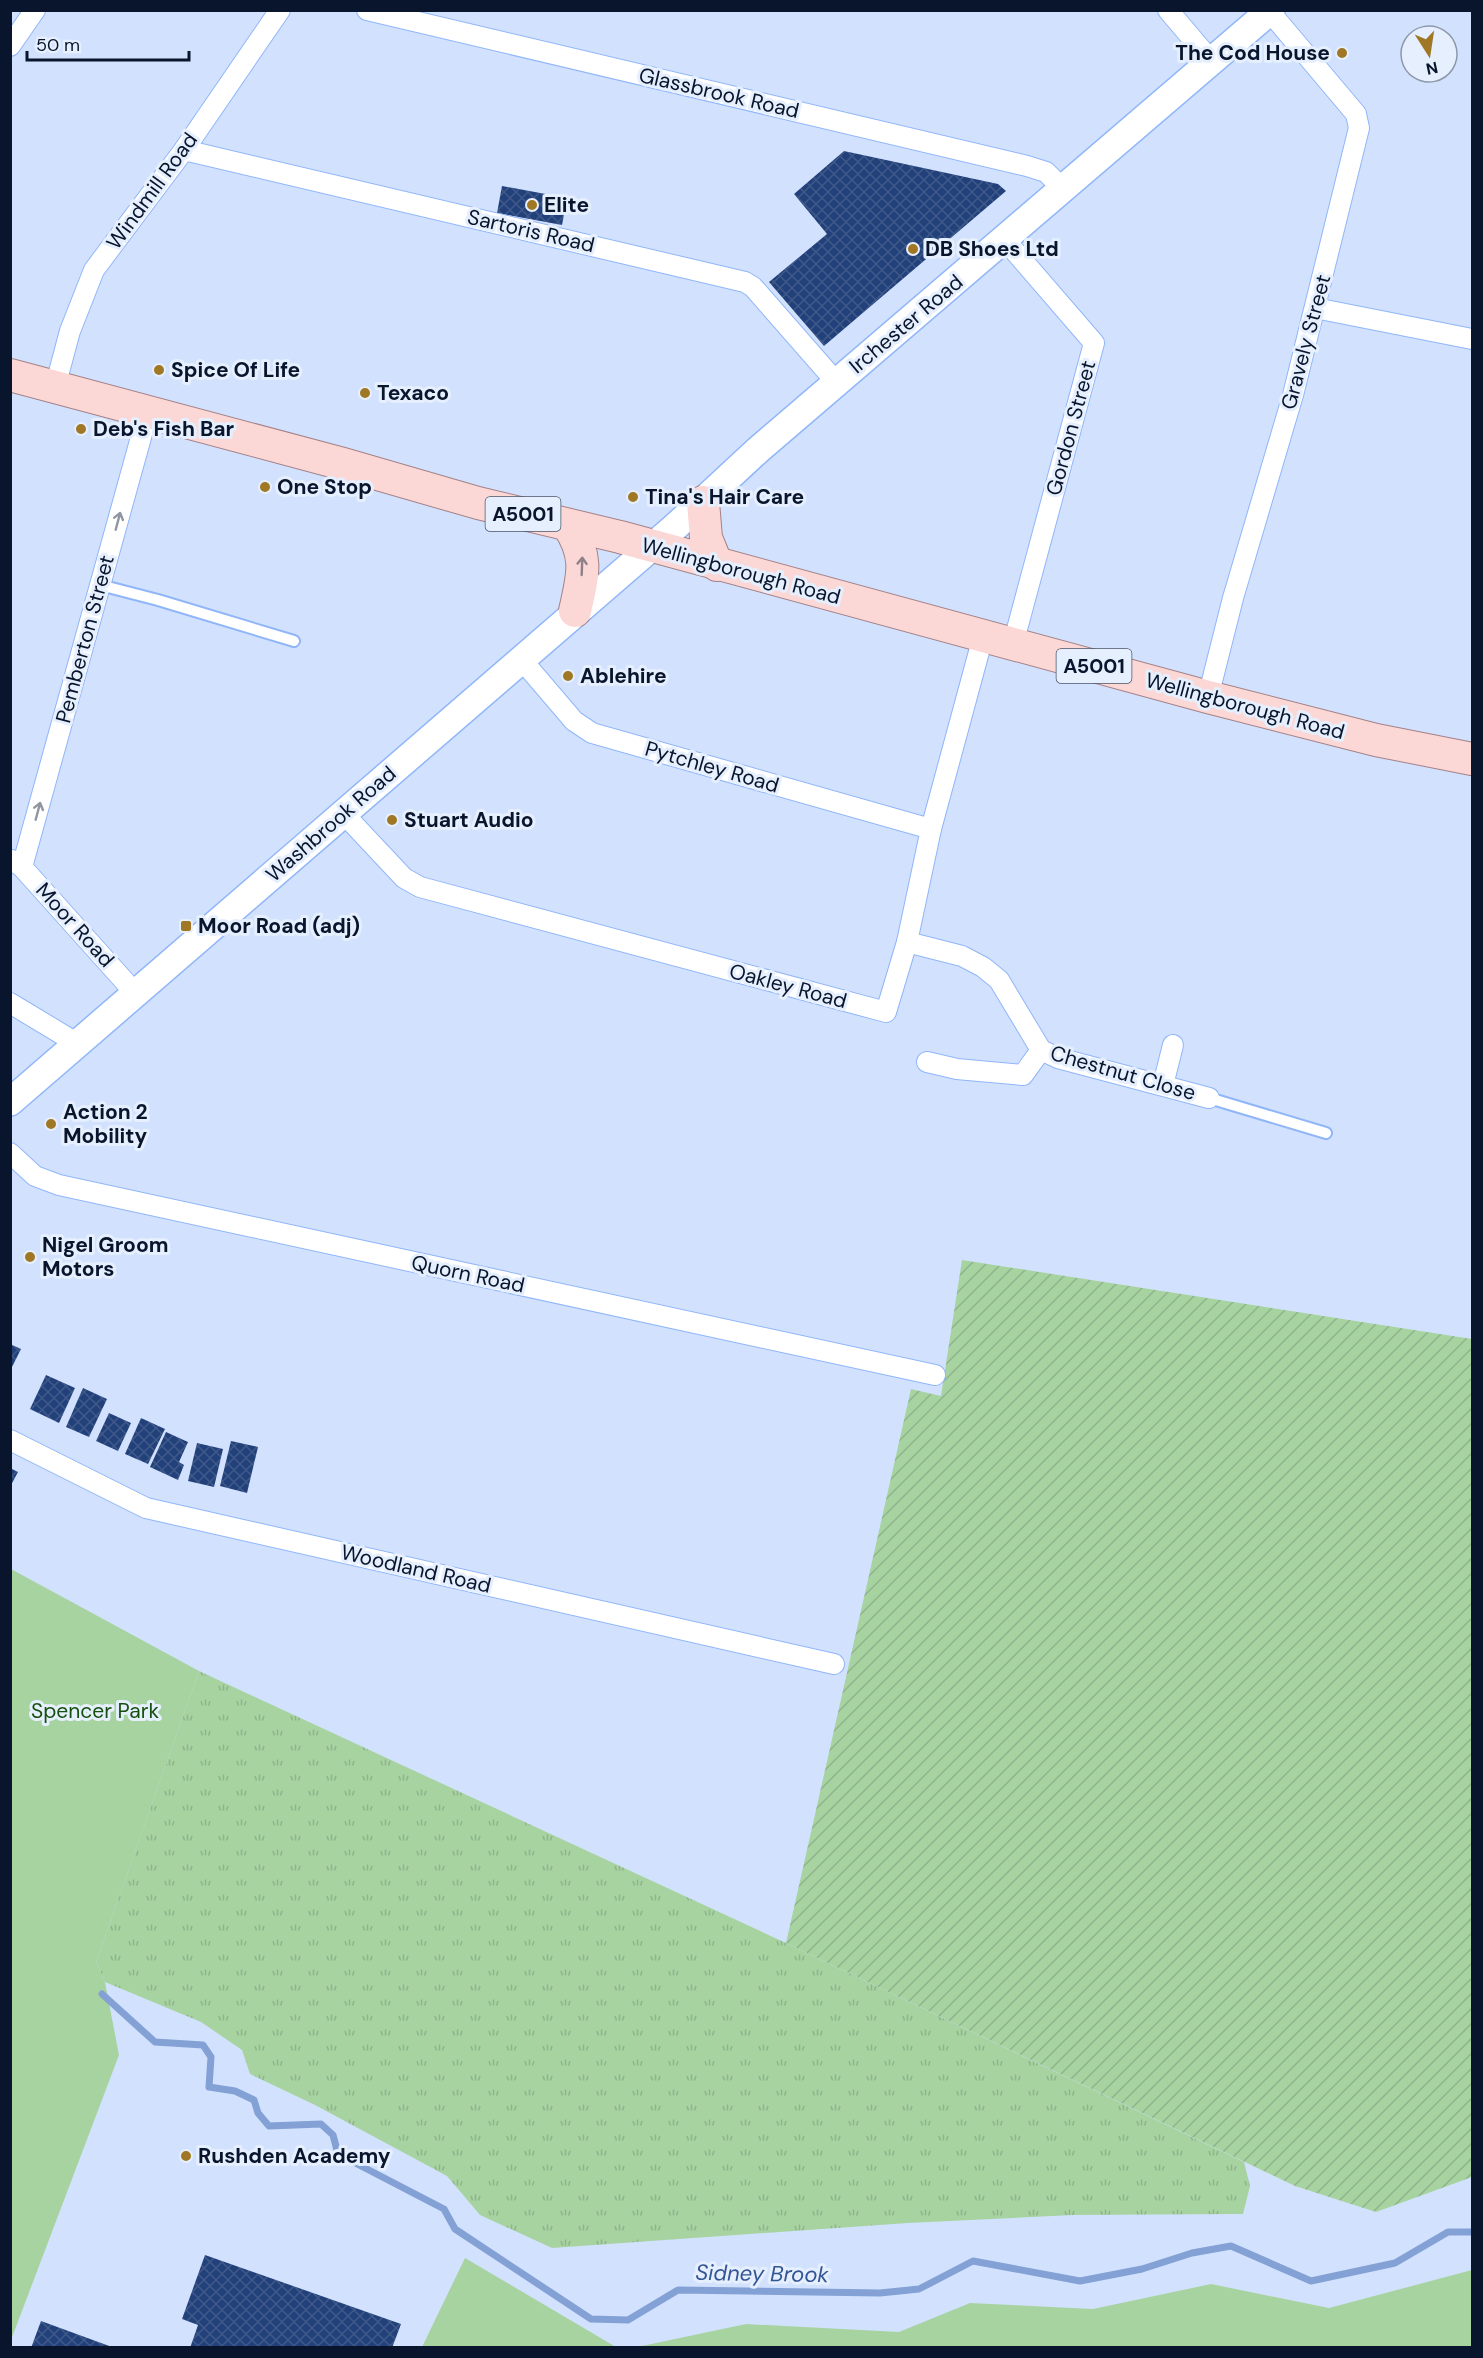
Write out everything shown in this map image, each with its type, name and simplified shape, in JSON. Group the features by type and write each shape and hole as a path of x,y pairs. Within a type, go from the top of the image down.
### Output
{"main road":[{"name":"Irchester Road","path":"651,547 758,450 1270,11"},
{"name":"Wellingborough Road","path":"10,375 478,503 651,547 1208,697 1376,740 1473,759"},
{"path":"703,502 706,538 717,565"},
{"path":"568,525 579,542 584,561 575,611"},
{"name":"Washbrook Road","path":"10,1102 651,547"}],"street":[{"path":"10,46 35,10"},
{"name":"Windmill Road","path":"55,387 70,331 94,270 184,150 280,10"},
{"name":"Glassbrook Road","path":"367,10 1027,166 1046,172 1064,189"},
{"path":"1168,10 1212,62"},
{"name":"Gravely Street","path":"1208,697 1233,598 1293,395 1359,122 1356,114 1270,11"},
{"name":"Sartoris Road","path":"184,150 745,282 753,287 837,383"},
{"name":"Gordon Street","path":"1005,240 1094,343 1013,644"},
{"path":"1315,308 1473,339"},
{"name":"Pemberton Street","path":"16,863 100,585 148,412"},
{"name":"Oakley Road","path":"343,813 404,878 420,887 886,1012 907,942 931,829 983,637"},
{"name":"Pytchley Road","path":"521,659 574,720 592,733 931,829"},
{"name":"Moor Road","path":"16,863 136,994"},
{"name":"Chestnut Close","path":"907,942 962,956 982,966 999,980 1041,1050 1058,1058 1209,1098"},
{"path":"10,1003 78,1044"},
{"path":"1163,1086 1173,1045"},
{"path":"927,1062 957,1069 1023,1076 1041,1050"},
{"name":"Quorn Road","path":"10,1153 35,1176 59,1185 935,1375"},
{"name":"Woodland Road","path":"10,1440 146,1508 834,1664"}],"lane":[{"path":"100,585 294,641"},
{"path":"1209,1098 1326,1133"}],"green space":[{"path":"962,1260 1472,1339 1472,2177 1376,2212 1295,2186 786,1943 911,1389 941,1396"},
{"name":"Spencer Park","path":"11,1569 199,1671 96,1962 105,1982 119,2055 11,2340"},
{"path":"199,1671 786,1943 1244,2162 1250,2186 1243,2214 1073,2215 908,2223 552,2248 480,2215 447,2176 315,2105 250,2074 242,2050 201,2022 105,1982 96,1962"},
{"path":"465,2258 616,2347 422,2347"},
{"path":"1472,2270 1472,2347 637,2347 746,2324 899,2332 970,2303 1093,2309 1211,2284 1329,2308"}],"building":[{"path":"844,151 998,184 1006,191 824,346 769,282 827,234 794,194"},
{"name":"Elite","path":"502,186 567,198 562,225 497,213"},
{"path":"10,1344 21,1349 10,1371"},
{"path":"46,1375 75,1388 59,1423 30,1409"},
{"path":"83,1388 107,1399 89,1437 66,1427"},
{"path":"109,1413 131,1423 118,1451 96,1441"},
{"path":"141,1418 165,1429 148,1464 125,1454"},
{"path":"166,1432 188,1442 179,1462 184,1465 178,1480 150,1467"},
{"path":"231,1441 258,1447 247,1493 220,1486"},
{"path":"197,1443 223,1449 214,1487 188,1481"},
{"path":"10,1468 18,1472 10,1487"},
{"path":"205,2255 401,2324 392,2348 190,2348 198,2325 182,2319"},
{"path":"41,2321 112,2347 112,2348 31,2348"}],"waterway":[{"name":"Sidney Brook","path":"102,1994 155,2042 203,2045 211,2057 209,2087 235,2091 254,2100 258,2113 269,2126 321,2124 333,2135 338,2154 444,2209 455,2229 591,2319 628,2320 678,2290 880,2293 919,2289 973,2261 1080,2281 1142,2269 1192,2253 1231,2246 1311,2281 1395,2263 1448,2232 1472,2232"}],"place":[{"name":"The Cod House","path":"1342,53"},
{"name":"Elite","path":"532,205"},
{"name":"DB Shoes Ltd","path":"913,249"},
{"name":"Spice Of Life","path":"159,370"},
{"name":"Texaco","path":"365,393"},
{"name":"Deb's Fish Bar","path":"81,429"},
{"name":"One Stop","path":"265,487"},
{"name":"Tina's Hair Care","path":"633,497"},
{"name":"Ablehire","path":"568,676"},
{"name":"Stuart Audio","path":"392,820"},
{"name":"Moor Road (adj)","path":"186,926"},
{"name":"Action 2 Mobility","path":"51,1124"},
{"name":"Nigel Groom Motors","path":"30,1257"},
{"name":"Rushden Academy","path":"186,2156"}]}
